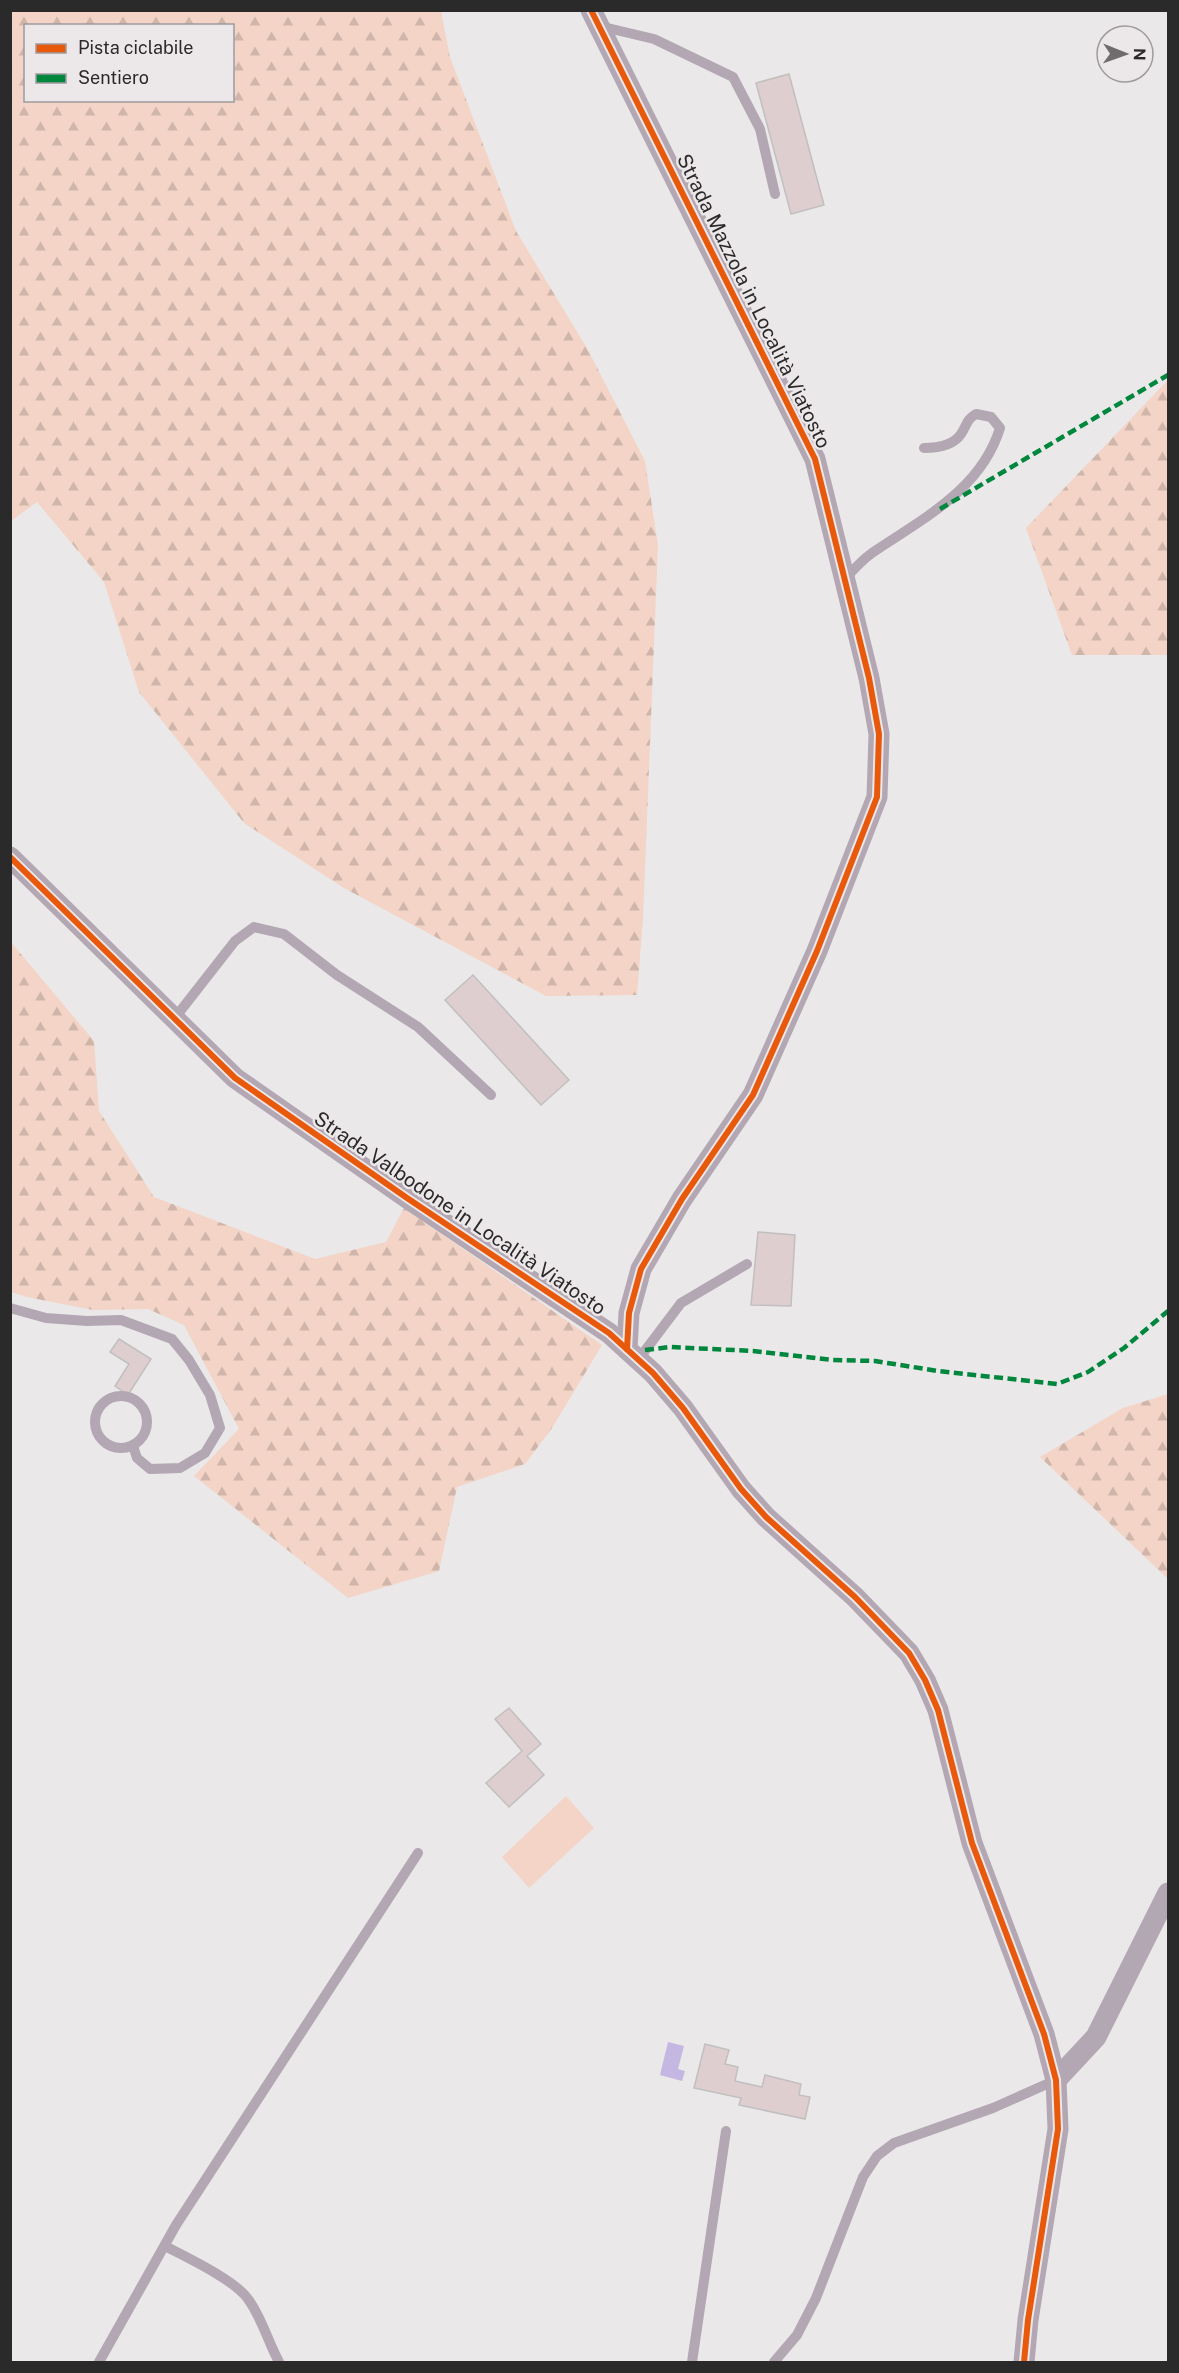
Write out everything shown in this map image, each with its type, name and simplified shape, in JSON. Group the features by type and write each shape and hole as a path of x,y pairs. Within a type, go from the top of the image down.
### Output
{"street":[{"name":"Strada Mazzola in Località Viatosto","path":"595,18 815,459 869,678 879,734 878,797 817,951 753,1095 682,1199 641,1269 629,1313 633,1354"},
{"name":"Strada Valbodone in Località Viatosto","path":"10,857 235,1078 407,1198 609,1333 633,1354 683,1408 741,1489 792,1541 884,1626 909,1653 926,1680 938,1710 972,1843 1044,2034 1056,2080 1058,2129 1028,2320 1024,2362"},
{"path":"1056,2080 1096,2037 1161,1927 1168,1893"}],"lane":[{"path":"595,18 654,39 733,77 760,129 775,194"},
{"path":"844,579 870,555 940,509 964,486 979,469 995,443 1000,428 991,417 976,414 965,421 961,435 952,442 939,448 924,448"},
{"path":"174,1018 235,941 254,927 284,934 337,975 418,1027 491,1095"},
{"path":"633,1354 681,1303 747,1264"},
{"path":"10,1308 46,1318 87,1321 121,1320 172,1339 189,1360 210,1395 220,1428 205,1453 180,1468 150,1469 136,1458 133,1446"},
{"path":"118,1395 136,1399 147,1414 145,1433 133,1446 114,1448 99,1438 94,1420 101,1403 118,1395"},
{"path":"99,2362 165,2246 418,1853"},
{"path":"774,2362 797,2335 816,2298 863,2177 878,2156 894,2143 993,2108 1056,2080"},
{"path":"692,2362 726,2131"},
{"path":"165,2246 213,2271 247,2296 279,2362"}],"green space":[{"path":"11,10 441,11 450,57 516,231 588,350 645,461 658,545 643,918 637,995 546,996 344,888 244,823 139,692 104,582 37,502 11,521"},
{"path":"1168,380 1168,655 1072,655 1026,528"},
{"path":"10,941 94,1041 99,1111 154,1197 315,1259 386,1242 404,1208 602,1345 552,1428 525,1464 457,1487 439,1571 348,1598 194,1476 239,1429 184,1325 148,1309 93,1310 11,1292"},
{"path":"1168,1394 1168,1579 1040,1457 1123,1408"},
{"path":"566,1796 594,1828 529,1888 502,1857"}],"shaded area":[{"path":"668,2042 684,2046 678,2069 685,2071 682,2081 660,2075"}],"building":[{"path":"789,74 824,205 791,214 756,83"},
{"path":"473,975 569,1080 541,1105 445,1000"},
{"path":"758,1232 795,1235 791,1306 751,1305"},
{"path":"119,1339 151,1359 128,1395 115,1386 129,1364 110,1352"},
{"path":"509,1708 541,1744 527,1756 544,1775 509,1807 486,1783 522,1751 495,1719"},
{"path":"705,2044 729,2050 725,2064 738,2067 735,2081 762,2087 765,2075 801,2084 799,2095 810,2097 805,2119 739,2105 741,2098 694,2088"}],"marked path":[{"path":"940,509 1168,375"},
{"path":"645,1350 670,1347 753,1351 833,1360 875,1361 938,1371 1057,1384 1088,1372 1124,1348 1168,1311"}],"cycle path":[{"path":"591,10 815,459 869,678 879,734 877,797 817,951 753,1095 682,1199 641,1269 629,1313 627,1349"},
{"path":"10,857 235,1078 407,1198 609,1333 653,1373 683,1408 741,1489 766,1517 855,1597 909,1653 925,1680 938,1710 972,1843 1044,2034 1056,2080 1058,2129 1028,2320 1024,2362"}]}
